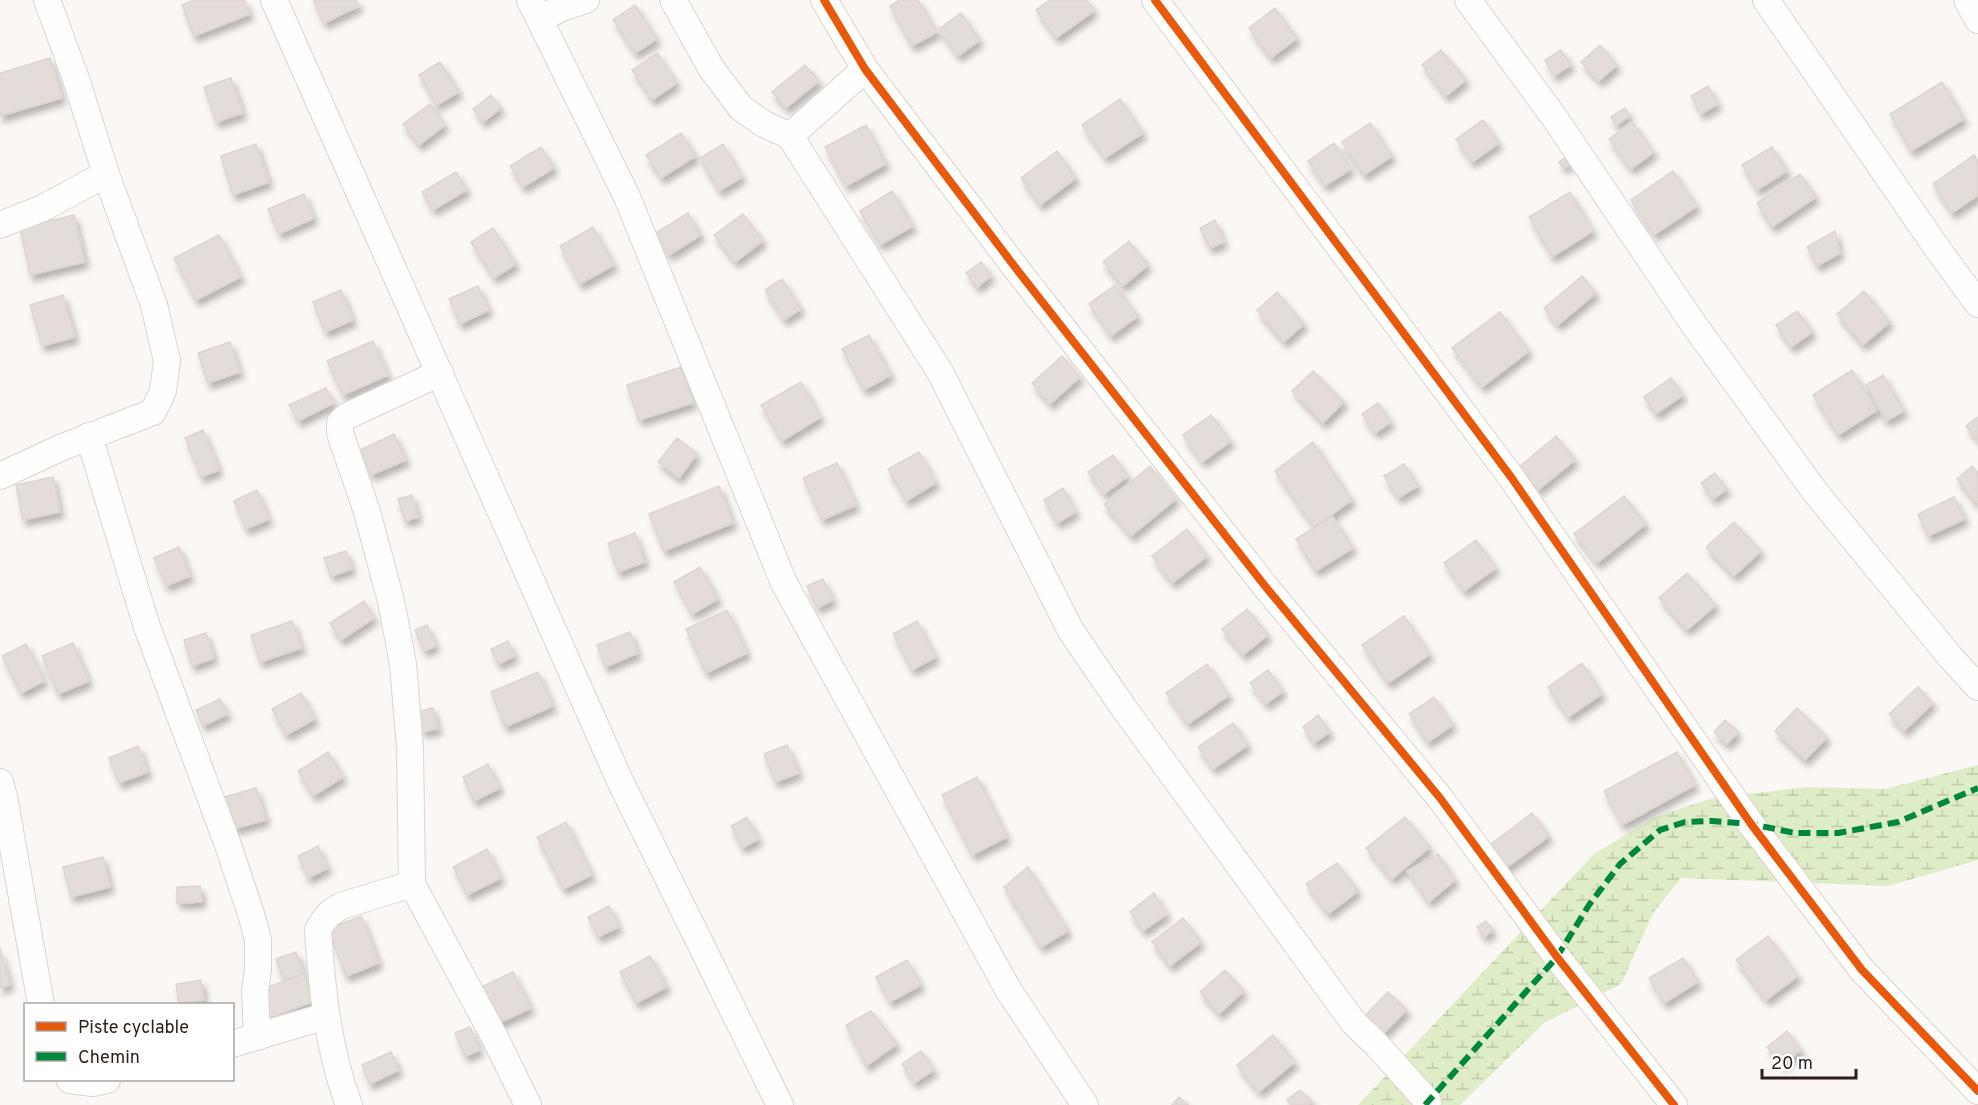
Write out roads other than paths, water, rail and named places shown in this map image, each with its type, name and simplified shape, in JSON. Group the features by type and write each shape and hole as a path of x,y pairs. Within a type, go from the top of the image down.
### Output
{"street":[{"path":"0,476 89,436 153,412 163,391 167,362 154,305 106,174 76,79 47,0"},
{"path":"274,0 620,781 780,1105"},
{"path":"586,0 562,8 535,9 627,196 784,583 1009,991 1085,1105"},
{"path":"673,0 711,68 741,108 764,124 790,136 940,372 1071,631 1123,707 1354,1023 1428,1102"},
{"path":"824,0 865,69 1018,271 1265,586 1440,798 1557,957 1674,1105"},
{"path":"1155,0 1511,477 1751,824 1862,970 1978,1091"},
{"path":"1468,0 1554,117 1692,322 1816,493 1952,659 1978,687"},
{"path":"1766,0 1978,304"},
{"path":"1967,0 1978,20"},
{"path":"790,136 865,69"},
{"path":"0,225 43,208 106,174"},
{"path":"440,373 347,416 340,423 340,433 367,512 391,601 403,664 411,749 412,884 494,1036 528,1105"},
{"path":"89,436 147,627 228,845 252,917 258,940 255,990 257,1036"},
{"path":"0,782 41,1003"},
{"path":"349,1105 333,1055 326,1016 318,930 331,911 341,906 412,884"},
{"path":"234,1043 326,1016"},
{"path":"78,1081 93,1083 102,1081"}]}
